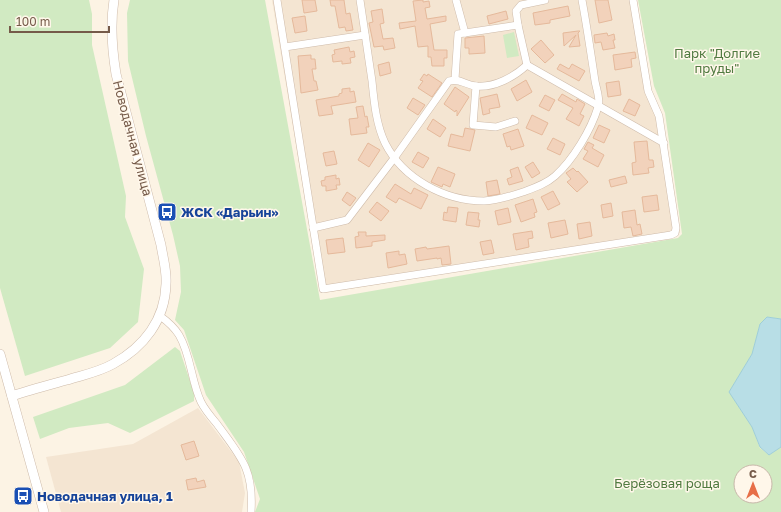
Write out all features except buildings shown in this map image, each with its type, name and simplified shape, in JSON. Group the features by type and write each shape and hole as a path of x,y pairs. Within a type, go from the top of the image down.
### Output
{"street":[{"name":"Новодачная улица","path":"12,396 93,372 112,365 130,354 144,342 154,328 160,316 165,299 165,267 161,245 116,74 112,50 111,27 114,0"},
{"path":"277,0 323,289 671,235 675,233 676,228 660,116 648,91 633,0"},
{"path":"360,0 377,117 385,142 409,174 439,192 459,198 484,201 508,197 538,186 554,176 566,165 579,146 599,106 582,0"},
{"path":"456,0 465,33"},
{"path":"545,0 521,5 516,11 527,65 664,143"},
{"path":"455,79 458,34 518,26"},
{"path":"285,47 365,35"},
{"path":"313,228 347,220 395,157 449,81 455,79 476,86 493,84 517,75 527,65"},
{"path":"476,86 473,125 496,127 515,121"},
{"path":"160,316 179,335 201,401 246,466 251,486 251,512"},
{"path":"0,354 44,512"}],"shaded area":[{"path":"272,0 637,0 650,89 662,114 680,233 673,237 324,293 320,291"},
{"path":"198,408 239,462 245,493 242,512 61,512 46,457 133,444"}],"green space":[{"path":"0,0 89,0 92,14 92,45 126,196 125,217 144,269 138,322 110,348 25,376 0,288"},
{"path":"130,0 265,0 320,300 678,238 682,234 665,113 654,86 638,0 781,0 781,319 767,317 760,324 752,354 729,392 752,427 760,448 769,455 781,447 781,512 255,512 260,499 244,452 206,395 184,330 175,320 181,292 180,266 128,61 127,13"},
{"path":"514,32 519,56 507,58 503,35"},
{"path":"175,347 180,351 194,393 194,401 130,433 108,423 69,428 40,439 33,417 125,385"}],"water":[{"path":"767,317 781,319 781,447 769,455 760,447 752,427 729,392 752,354 760,324"}],"place":[{"name":"ЖСК «Дарьин»","path":"167,212"},
{"name":"Новодачная улица, 1","path":"23,496"}],"park label":[{"name":"Парк \"Долгие пруды\"","path":"717,60"},
{"name":"Берёзовая роща","path":"667,483"}]}
